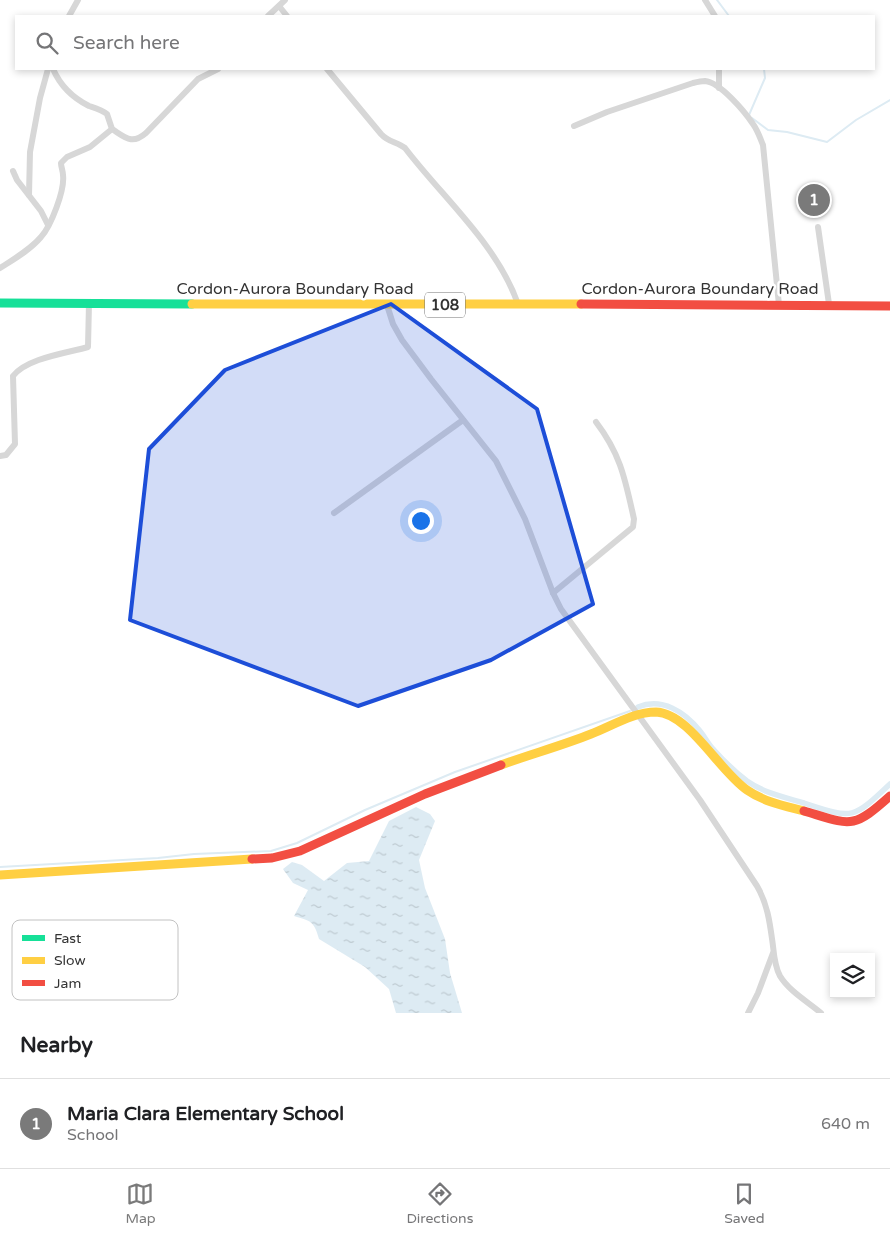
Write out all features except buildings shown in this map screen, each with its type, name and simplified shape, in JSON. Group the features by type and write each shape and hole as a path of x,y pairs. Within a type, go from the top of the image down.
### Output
{"street":[{"path":"70,15 78,0"},
{"path":"269,15 285,0"},
{"path":"705,0 714,15"},
{"path":"279,6 286,15"},
{"path":"29,195 30,152 40,98 48,70"},
{"path":"54,70 68,91 88,105 107,114 112,129 132,140 139,140 198,79 216,70"},
{"path":"328,70 386,140 405,148 426,175 461,213 506,275 518,304"},
{"path":"719,70 719,88"},
{"path":"574,126 607,112 693,83 705,81 719,88 735,102 753,124 760,135 763,145 779,305"},
{"path":"0,268 42,237 55,212 64,176 61,163 67,157 90,147 112,129"},
{"path":"13,171 17,180 41,210 48,226"},
{"path":"818,227 829,304"},
{"name":"Cordon-Aurora Boundary Road","path":"0,303 387,305 829,304 890,306"},
{"path":"0,456 6,455 11,451 15,444 13,376 18,369 44,358 88,347 89,303"},
{"path":"387,305 390,319 395,329 431,379 496,461 525,519 553,593 567,616 700,800 764,898 768,912 776,966 780,977 821,1013"},
{"path":"334,513 463,420"},
{"path":"553,593 633,527 634,519 618,459 596,422"},
{"path":"0,876 272,858 285,855 300,851 352,826 450,784 605,730 638,715 660,712 676,717 687,726 720,766 741,787 754,796 843,823 854,823 866,817 890,796"},
{"path":"748,1013 774,952"}],"highlighted area":[{"path":"391,304 537,409 593,604 491,660 358,706 130,620 149,449 225,370"}],"water":[{"path":"416,807 430,814 435,821 419,860 425,888 445,939 450,973 462,1013 396,1013 389,989 365,967 319,939 311,923 294,916 308,890 293,883 283,869 292,862 302,865 324,881 347,863 369,861 389,821"}],"waterway":[{"path":"717,0 728,15"},
{"path":"749,115 765,78 764,70"},
{"path":"752,118 768,130 787,132 827,142 856,120 890,100"},
{"path":"638,707 656,704 664,705 680,712 694,724 712,748 743,778 760,789 782,797 843,814 859,810 890,784"},
{"path":"0,867 158,858 194,854 271,851 297,843 365,810 455,772 630,711"}],"traffic: fast":[{"path":"0,303 192,304"}],"traffic: slow":[{"path":"192,304 581,304"},
{"path":"501,765 599,731 639,714 656,712 668,715 692,732 736,781 747,790 767,801 804,811"},
{"path":"0,875 252,859"}],"traffic: jam":[{"path":"581,304 890,306"},
{"path":"252,859 272,858 300,851 425,794 501,765"},
{"path":"804,811 850,822 867,815 890,796"}],"place":[{"name":"Maria Clara Elementary School","path":"814,200"}]}
